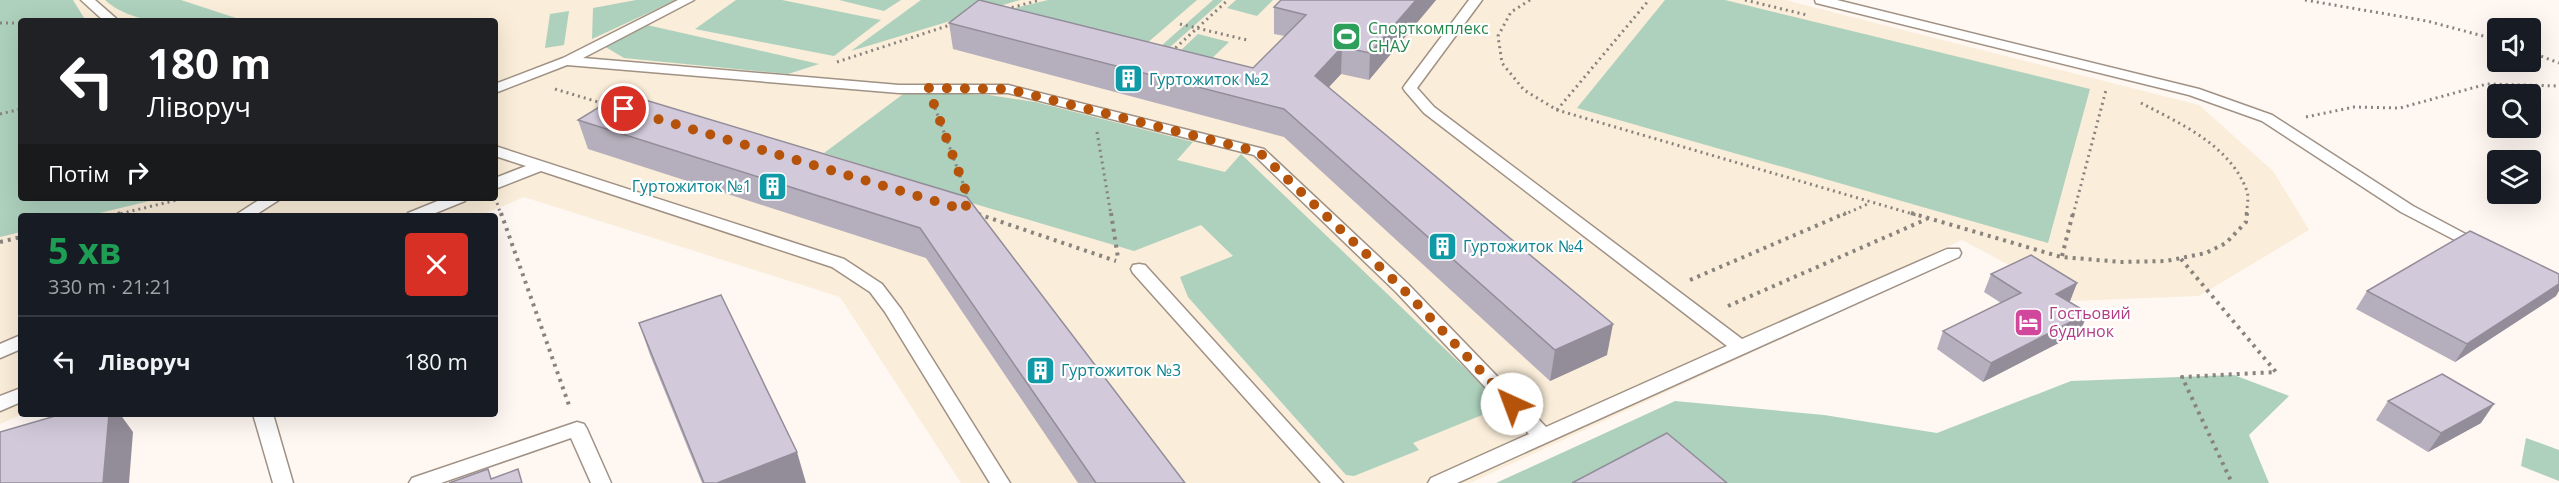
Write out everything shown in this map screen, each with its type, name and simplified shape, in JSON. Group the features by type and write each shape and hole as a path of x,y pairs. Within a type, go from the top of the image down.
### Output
{"lane":[{"path":"87,0 108,18"},
{"path":"498,88 566,61 688,0"},
{"path":"1476,0 1410,88 1429,110 1740,347"},
{"path":"1821,0 2194,92 2267,118 2407,209 2498,255"},
{"path":"566,61 899,89 1008,89 1259,152 1402,288 1544,437"},
{"path":"498,152 838,263 876,288 1000,483"},
{"path":"498,183 540,166"},
{"path":"247,213 269,201"},
{"path":"422,213 452,201"},
{"path":"1438,483 1953,254"},
{"path":"1139,269 1333,483"},
{"path":"0,352 18,343"},
{"path":"0,404 18,395"},
{"path":"264,417 283,483"},
{"path":"419,483 577,429 601,483"}],"path":[{"path":"1002,9 1040,0"},
{"path":"1166,56 1228,0"},
{"path":"1530,0 1511,12 1498,36 1502,63 1524,90 1557,110 1870,203 2061,256 2123,262 2181,259 2223,245 2246,222 2248,193 2230,162 2197,132 2133,99"},
{"path":"1557,110 1649,0"},
{"path":"1745,0 1815,17"},
{"path":"2305,0 2419,19 2487,36"},
{"path":"828,65 964,21"},
{"path":"0,23 18,24"},
{"path":"1180,24 1247,40"},
{"path":"2541,56 2559,63"},
{"path":"521,79 615,107"},
{"path":"2267,118 2311,116 2354,107 2400,108 2487,84 2559,86"},
{"path":"2061,256 2106,87 2115,91"},
{"path":"928,88 968,197 965,210"},
{"path":"0,114 18,110"},
{"path":"976,214 1118,262 1094,111"},
{"path":"122,213 172,201"},
{"path":"496,201 577,429"},
{"path":"1667,290 1870,203"},
{"path":"1702,318 1928,219"},
{"path":"0,242 18,238"},
{"path":"2181,259 2276,372 2182,376 2232,483"}],"shaded area":[{"path":"0,0 1785,0 2199,105 2273,171 2309,230 2199,296 2070,301 1962,240 1779,323 1792,334 1470,483 961,483 840,297 524,197 486,213 18,213 18,416 0,424"}],"green space":[{"path":"0,0 73,0 84,18 18,18 18,201 150,201 100,213 18,213 18,233 0,237"},
{"path":"105,0 181,0 236,18 140,18 120,10"},
{"path":"636,0 676,0 592,39 593,8"},
{"path":"736,0 782,0 881,20 834,56 695,29"},
{"path":"839,0 901,0 884,11"},
{"path":"921,0 1020,0 851,51"},
{"path":"1048,0 1197,0 1146,44 1007,10"},
{"path":"1213,0 1223,0 1169,48 1161,46"},
{"path":"1236,0 1273,0 1257,16 1227,8"},
{"path":"1665,0 1725,0 2090,89 2048,243 1577,108"},
{"path":"569,11 564,45 545,48 550,14"},
{"path":"647,25 819,64 788,74 624,58 604,46"},
{"path":"1198,34 1229,42 1209,61 1178,53"},
{"path":"906,92 989,95 1035,102 1193,142 1177,160 1225,172 1241,154 1492,394 1498,404 1482,415 1413,443 1419,450 1354,476 1346,475 1188,297 1180,277 1233,256 1201,225 1134,251 965,201 967,197 824,153"},
{"path":"2234,375 2289,396 2249,435 2269,483 1496,483 1675,401 1824,415 1937,433 2071,381"},
{"path":"2526,438 2559,450 2559,481 2521,466"}],"building":[{"path":"979,0 1253,68 1306,15 1274,7 1281,0 1416,0 1370,53 1342,47 1315,76 1613,324 1555,350 1284,109 949,23"},
{"path":"622,93 967,197 1185,483 1096,483 920,228 578,120"},
{"path":"2470,231 2559,274 2559,284 2467,344 2367,291"},
{"name":"Гостьовий будинок","path":"2031,255 2077,283 2056,294 2088,313 1991,363 1943,331 2021,293 1991,274"},
{"path":"721,295 797,452 717,483 704,483 639,323"},
{"path":"2442,374 2494,404 2441,433 2388,401"},
{"path":"52,417 109,417 103,483 0,483 0,432"},
{"path":"1667,433 1727,483 1572,483"},
{"path":"488,469 491,479 518,469 522,483 449,483"}],"place":[{"name":"Спорткомплекс СНАУ","path":"1347,37"},
{"name":"Гуртожиток №2","path":"1128,79"},
{"name":"Гуртожиток №1","path":"773,186"},
{"name":"Гуртожиток №4","path":"1442,246"},
{"name":"Гостьовий будинок","path":"2028,322"},
{"name":"Гуртожиток №3","path":"1040,370"}],"route":[{"path":"624,109 965,210 968,197 928,88 1008,89 1259,152 1402,288 1512,404"}]}
